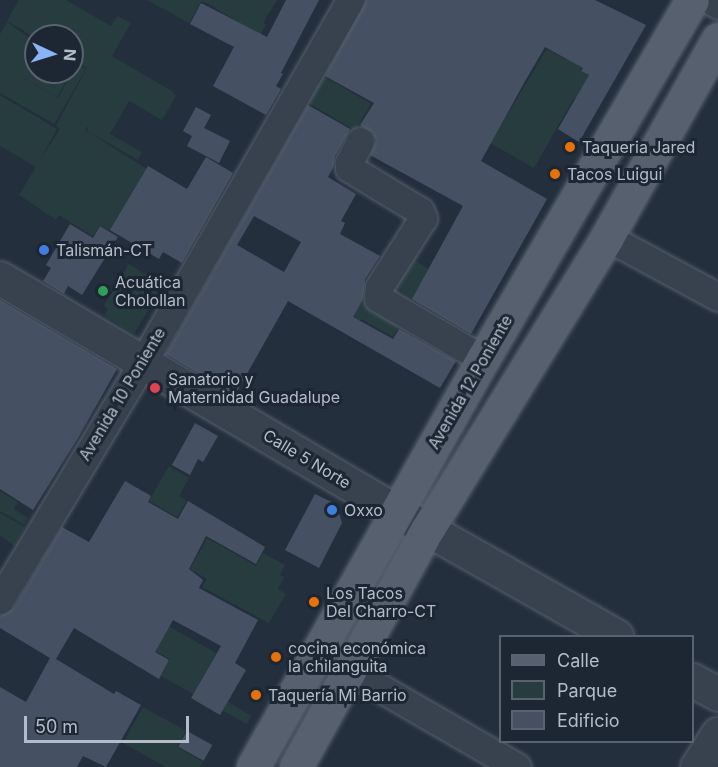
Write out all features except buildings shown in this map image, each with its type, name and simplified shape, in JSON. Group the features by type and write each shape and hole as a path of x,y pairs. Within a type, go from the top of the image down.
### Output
{"main road":[{"name":"Avenida 12 Poniente","path":"253,767 483,359 692,0"},
{"path":"296,767 427,530 607,237 718,39"}],"street":[{"name":"Avenida 10 Poniente","path":"0,600 143,362 350,0"},
{"path":"710,0 718,5"},
{"path":"360,141 349,163 349,168 420,211 423,218 379,287 378,298 483,359"},
{"path":"607,237 718,297"},
{"name":"Calle 5 Norte","path":"0,278 427,530 614,635"},
{"path":"349,670 517,767"},
{"path":"694,681 718,694"},
{"path":"697,767 718,734"}],"green space":[{"path":"19,0 66,0 111,26 117,16 131,23 112,56 172,91 176,96 162,120 129,101 110,134 142,152 138,160 87,131 89,125 85,130 147,169 129,221 119,236 100,225 93,236 59,215 56,220 19,195 36,167 0,146 0,95 57,129 40,160 60,129 56,126 78,84 84,84 84,74 87,68 84,66 84,24 24,24 24,31 7,21"},
{"path":"147,0 277,0 263,23 266,25 260,35 205,2 201,2 189,23"},
{"path":"7,22 24,34 24,78 1,65 24,78 24,84 34,84 58,98 66,84 77,84 54,124 0,93 0,34"},
{"path":"579,38 586,60 580,70 609,87 586,105 574,98 534,168 490,143 547,49 566,60"},
{"path":"318,73 371,104 355,130 302,100"},
{"path":"34,84 64,84 57,97"},
{"path":"412,258 431,271 413,298 394,285"},
{"path":"129,264 163,285 134,334 104,315 108,309 104,306"},
{"path":"360,299 401,322 393,337 361,319 351,336 342,331"},
{"path":"169,466 189,478 179,496 187,501 177,517 149,501"},
{"path":"0,491 18,502 14,509 28,518 24,525 0,511"},
{"path":"0,513 25,527 14,546 0,535"},
{"path":"207,538 256,566 263,553 285,565 280,575 284,577 278,589 286,594 269,623 202,587 207,579 190,569"},
{"path":"165,624 216,653 199,684 251,716 247,724 161,676 170,659 151,649"},
{"path":"143,707 186,731 177,747 203,762 200,767 166,767 123,743"}],"place":[{"name":"Taqueria Jared","path":"570,147"},
{"name":"Tacos Luigui","path":"555,174"},
{"name":"Talismán-CT","path":"44,250"},
{"name":"Acuática Cholollan","path":"103,291"},
{"name":"Sanatorio y Maternidad Guadalupe","path":"155,388"},
{"name":"Oxxo","path":"332,510"},
{"name":"Los Tacos Del Charro-CT","path":"314,602"},
{"name":"cocina económica la chilanguita","path":"276,657"},
{"name":"Taquería Mi Barrio","path":"256,695"}]}
